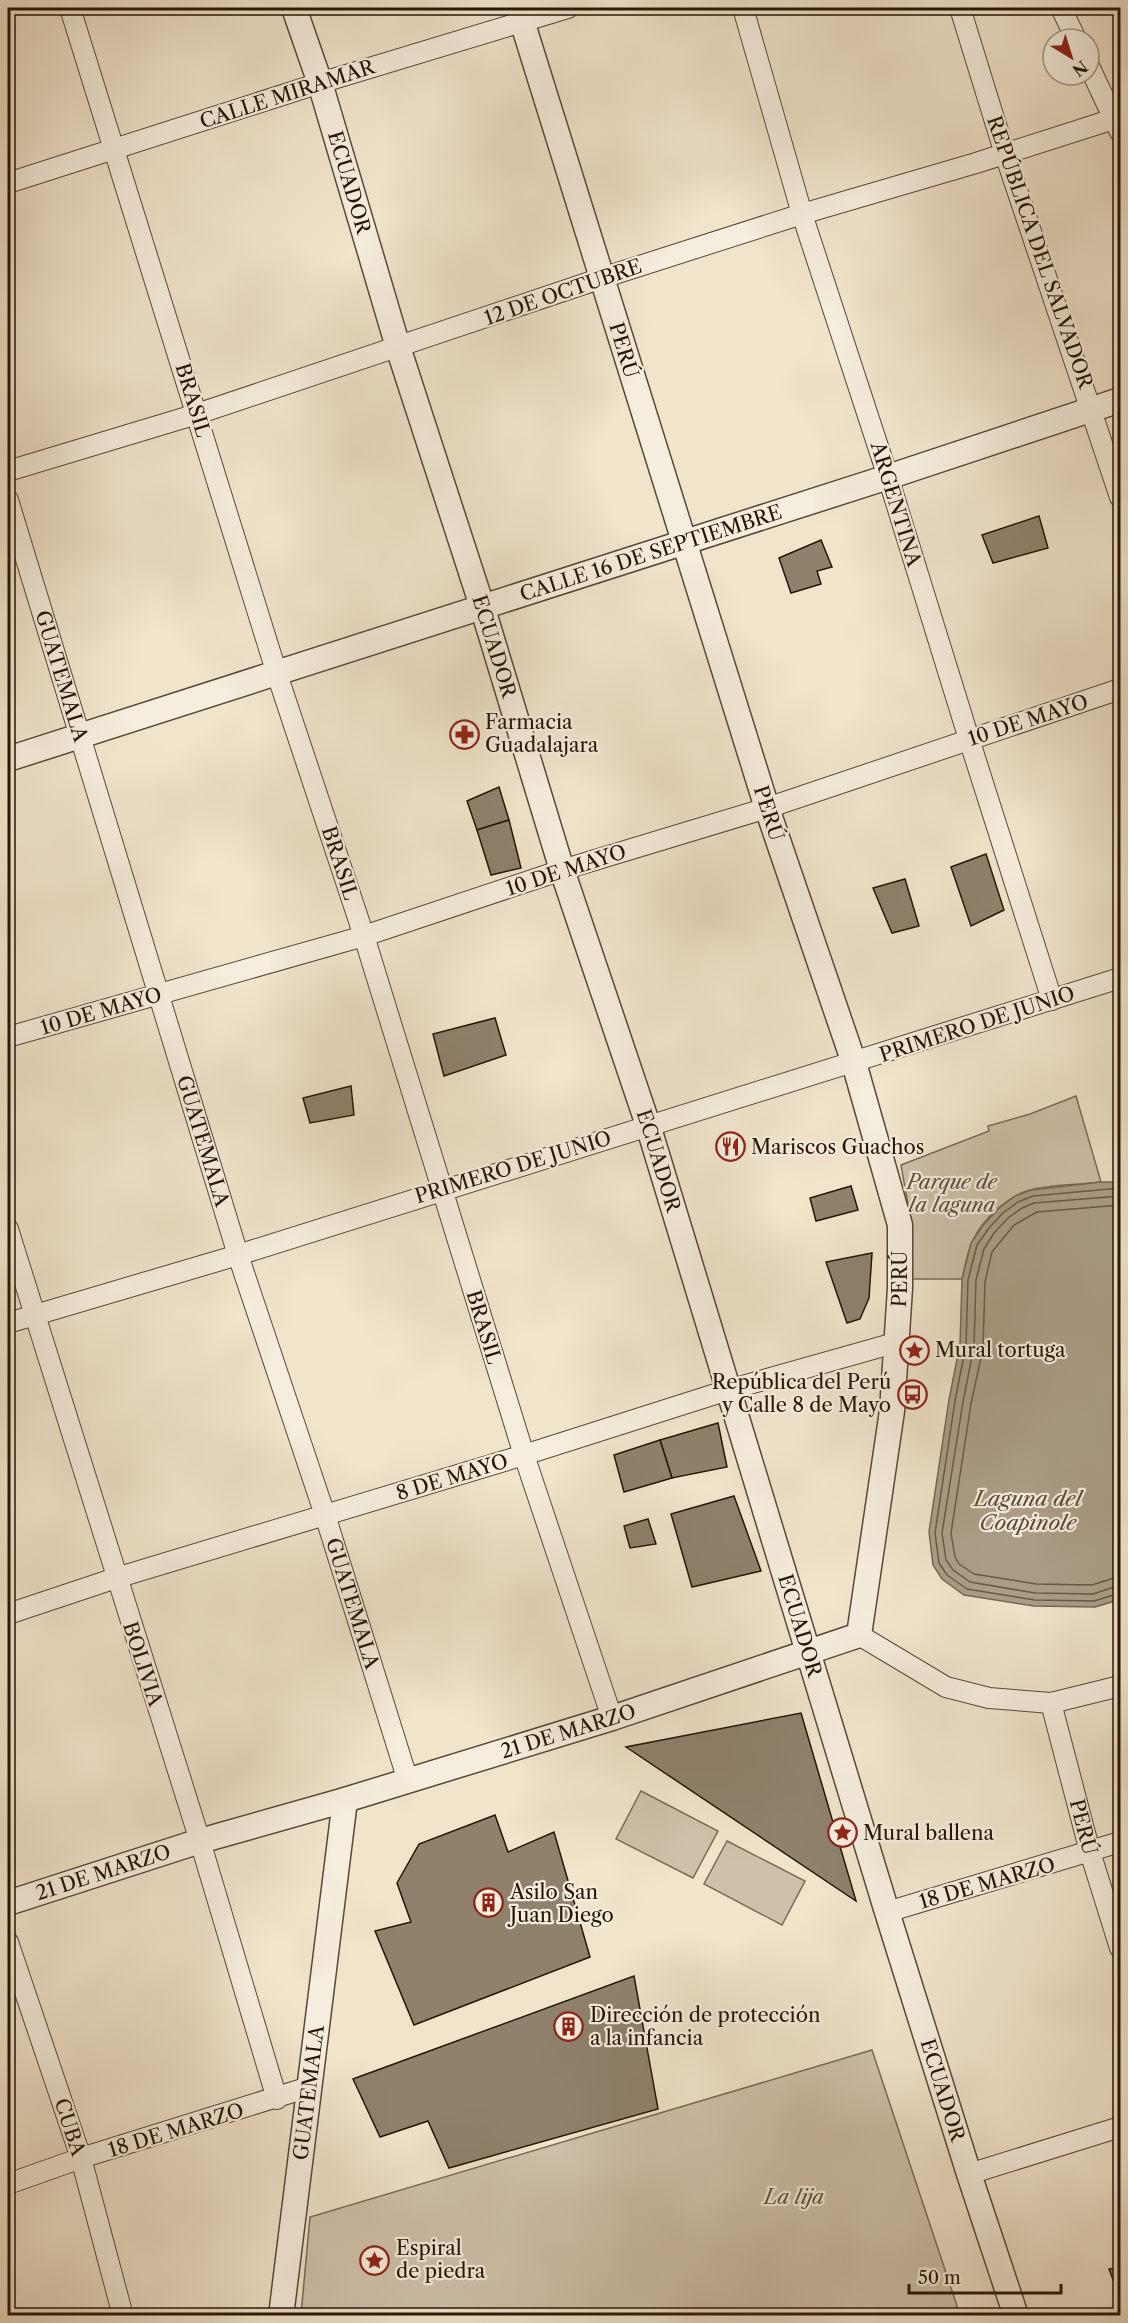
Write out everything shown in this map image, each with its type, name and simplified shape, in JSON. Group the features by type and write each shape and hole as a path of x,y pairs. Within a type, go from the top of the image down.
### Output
{"street":[{"name":"BRASIL","path":"69,8 277,674 364,936 524,1455 612,1718"},
{"name":"ECUADOR","path":"294,8 320,83 398,347 482,606 562,870 648,1125 887,1912 1016,2316"},
{"name":"CALLE MIRAMAR","path":"8,183 320,83 520,15 568,8"},
{"name":"ARGENTINA","path":"743,8 802,214 888,477 1052,1000"},
{"name":"REPÚBLICA DEL SALVADOR","path":"960,8 1005,154 1120,497"},
{"path":"1061,8 1070,27"},
{"name":"PERÚ","path":"520,15 767,808 854,1063 900,1225 898,1342 892,1412 859,1635"},
{"path":"1100,87 1118,122"},
{"name":"12 DE OCTUBRE","path":"8,471 197,414 602,278 802,214 1118,122"},
{"name":"CALLE 16 DE SEPTIEMBRE","path":"8,759 888,477 1120,400"},
{"name":"GUATEMALA","path":"8,500 238,1255 325,1515 408,1781"},
{"name":"10 DE MAYO","path":"8,1038 364,936 562,870 767,808 1120,689"},
{"name":"PRIMERO DE JUNIO","path":"8,1323 238,1255 442,1189 854,1063 1120,978"},
{"name":"BOLIVIA","path":"8,1229 200,1841 277,2099"},
{"name":"8 DE MAYO","path":"8,1614 116,1578 524,1455 728,1390 898,1342"},
{"path":"859,1635 946,1687 989,1698 1051,1703 1120,1686"},
{"name":"21 DE MARZO","path":"8,1902 200,1841 345,1800 612,1718 859,1635"},
{"name":"PERÚ","path":"1051,1703 1090,1852 1120,1948"},
{"name":"GUATEMALA","path":"281,2316 345,1800"},
{"name":"18 DE MARZO","path":"887,1912 1120,1842"},
{"name":"CUBA","path":"8,1942 81,2158 123,2316"},
{"name":"18 DE MARZO","path":"8,2184 81,2158 277,2099 309,2087"},
{"path":"969,2174 1120,2127"}],"green space":[{"name":"Parque de la laguna","path":"1076,1096 1101,1182 1047,1187 1021,1193 996,1210 976,1234 967,1255 962,1279 909,1279 912,1228 901,1165 989,1131 988,1126 1030,1114"},
{"path":"641,1791 718,1831 693,1878 616,1839"},
{"path":"727,1841 805,1881 782,1925 704,1884"},
{"name":"La lija","path":"872,2050 960,2315 301,2315 310,2217"}],"water":[{"name":"Laguna del Coapinole","path":"1120,1182 1120,1597 1115,1601 1095,1607 1034,1606 964,1595 942,1579 933,1565 929,1532 960,1344 962,1279 971,1243 984,1224 999,1208 1015,1196 1031,1190"}],"building":[{"path":"1039,516 1048,548 993,563 982,535"},
{"path":"821,540 832,567 817,571 821,584 791,593 779,558"},
{"path":"499,787 509,820 477,830 467,801"},
{"path":"509,820 521,868 491,875 477,830"},
{"path":"986,854 1004,910 971,926 951,867"},
{"path":"905,879 919,926 892,933 873,888"},
{"path":"495,1018 506,1055 444,1076 433,1034"},
{"path":"351,1086 354,1115 310,1123 303,1098"},
{"path":"851,1186 858,1210 816,1221 810,1198"},
{"path":"872,1253 869,1298 860,1319 847,1323 826,1262"},
{"path":"718,1423 727,1467 672,1478 660,1440"},
{"path":"660,1440 672,1478 624,1492 614,1455"},
{"path":"734,1496 761,1571 692,1587 671,1514"},
{"path":"648,1519 656,1544 630,1548 624,1526"},
{"path":"801,1713 856,1901 626,1747"},
{"name":"Asilo San Juan Diego","path":"495,1815 508,1852 554,1832 590,1957 414,2025 375,1931 411,1922 397,1883 419,1844"},
{"name":"Dirección de protección a la infancia","path":"634,1976 658,2109 449,2168 428,2121 380,2137 353,2079"},
{"path":"1120,2267 1120,2298 1109,2269"}],"place":[{"name":"Farmacia Guadalajara","path":"464,734"},
{"name":"Mariscos Guachos","path":"730,1147"},
{"name":"Mural tortuga","path":"914,1350"},
{"name":"República del Perú y Calle 8 de Mayo","path":"912,1394"},
{"name":"Mural ballena","path":"842,1833"},
{"name":"Asilo San Juan Diego","path":"489,1903"},
{"name":"Dirección de protección a la infancia","path":"569,2027"},
{"name":"Espiral de piedra","path":"375,2260"}]}
